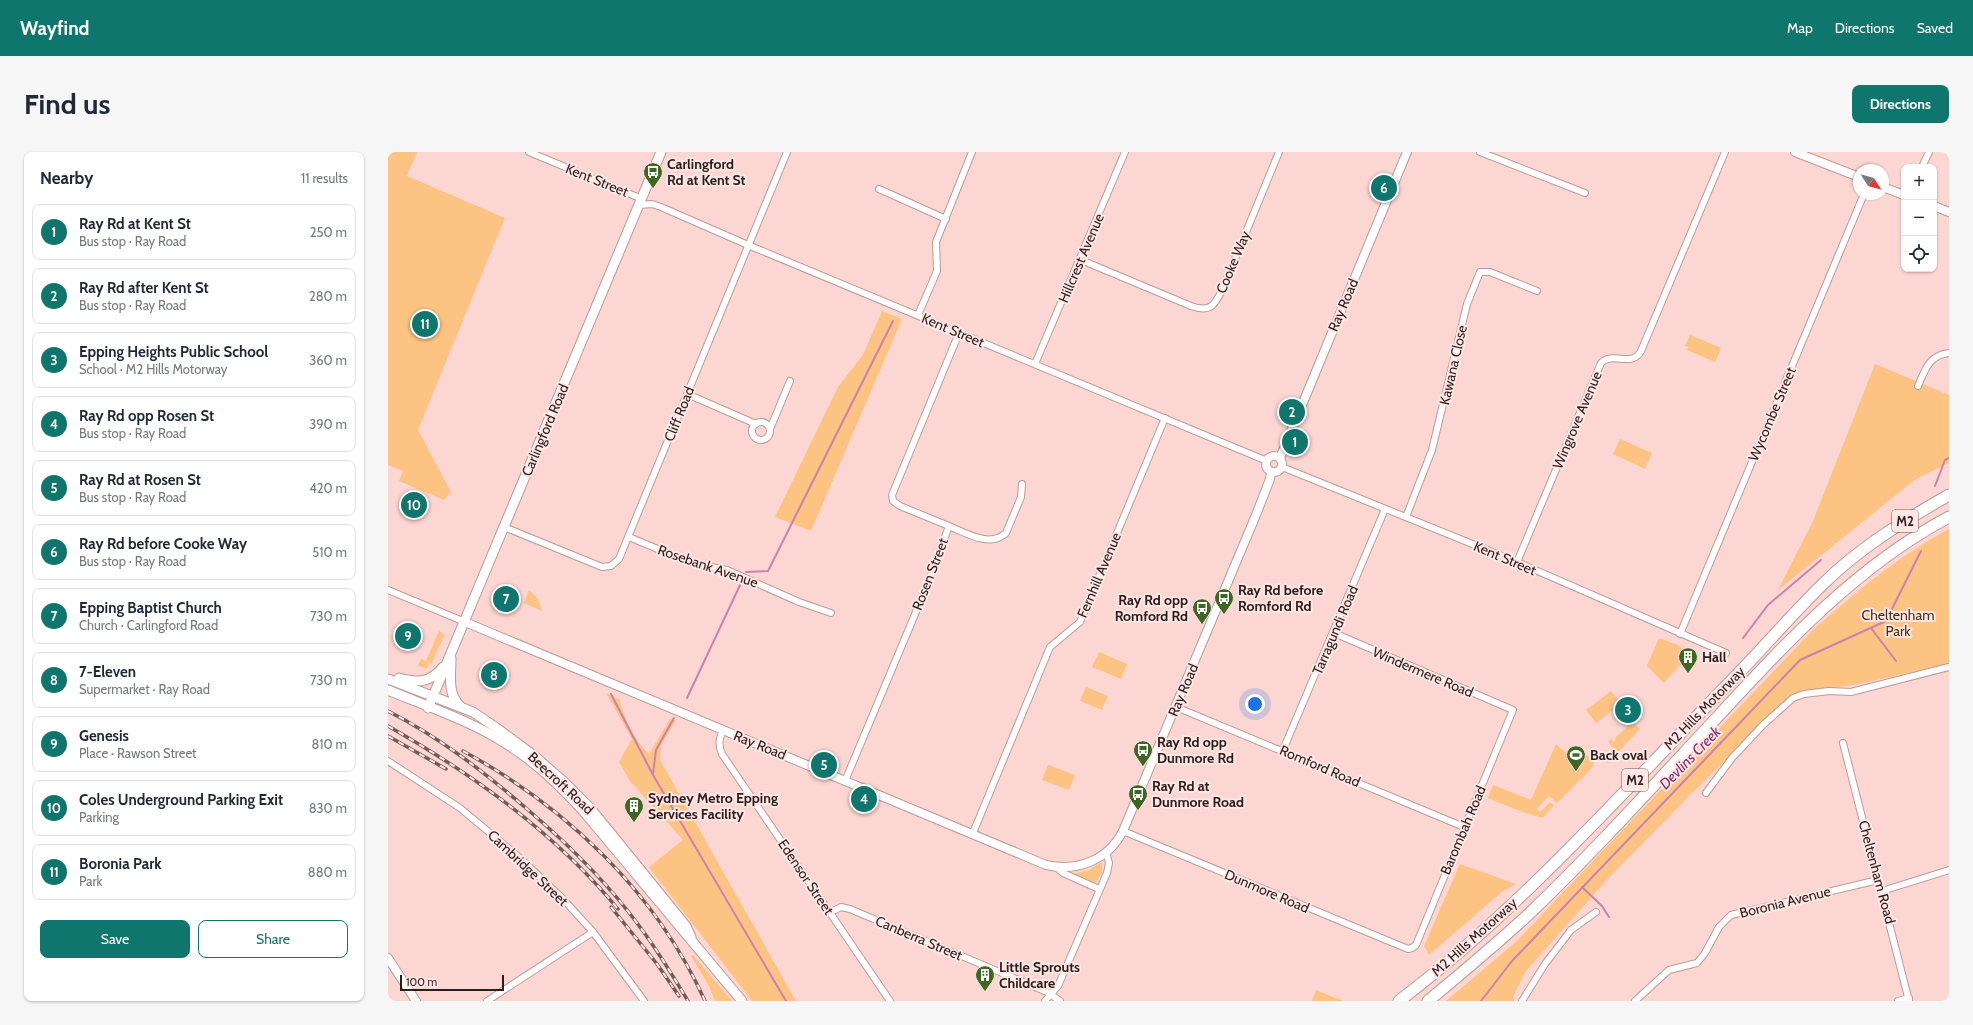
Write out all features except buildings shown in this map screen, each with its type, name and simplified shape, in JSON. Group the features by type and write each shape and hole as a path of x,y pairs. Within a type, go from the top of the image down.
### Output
{"highway":[{"name":"M2 Hills Motorway","path":"1400,1001 1481,932 1544,873 1733,679 1823,583 1884,535 1949,495"},
{"name":"M2 Hills Motorway","path":"1428,1001 1509,932 1551,892 1833,599 1882,559 1949,517"}],"main road":[{"name":"Carlingford Road","path":"428,708 661,152"},
{"path":"388,676 413,682 424,681 440,671 451,654"},
{"path":"451,654 451,690 453,697 459,706 466,709"},
{"name":"Beecroft Road","path":"388,679 466,709 488,721 520,745 578,795 686,926 692,939"},
{"name":"Beecroft Road","path":"388,690 505,743 549,777 586,813 682,931 692,939 742,1001"}],"street":[{"name":"Kent Street","path":"529,152 640,202 661,207 748,245 918,314 959,333 1267,461"},
{"name":"Cliff Road","path":"504,528 606,567 611,566 619,559 787,152"},
{"path":"918,314 937,271 936,242 972,152"},
{"name":"Hillcrest Avenue","path":"1035,364 1125,152"},
{"name":"Cooke Way","path":"1080,260 1199,309 1209,308 1215,304 1223,288 1279,152"},
{"name":"Ray Road","path":"1280,458 1407,152"},
{"path":"1480,152 1585,193"},
{"name":"Wingrove Avenue","path":"1517,562 1601,363 1611,357 1630,360 1637,356 1641,351 1725,152"},
{"path":"1795,152 1853,175"},
{"path":"1923,164 1929,152"},
{"path":"879,189 946,219"},
{"path":"1889,189 1901,194"},
{"name":"Wycombe Street","path":"1680,634 1861,200"},
{"path":"1937,207 1949,212"},
{"name":"Kawana Close","path":"1406,517 1432,450 1467,304 1477,277 1480,272 1490,272 1537,291"},
{"name":"Rosen Street","path":"846,781 929,581 949,526 900,506 893,501 892,495 959,333"},
{"path":"1918,386 1926,366 1932,359 1940,354 1949,353"},
{"path":"770,429 768,425 762,422 753,427 752,433 758,439 766,438 770,429 790,381"},
{"path":"687,394 756,424"},
{"name":"Fernhill Avenue","path":"973,833 1050,647 1080,622 1164,418"},
{"path":"1273,456 1280,458 1283,462 1282,467 1276,473 1271,472 1266,466 1267,461 1273,456"},
{"name":"Kent Street","path":"1282,467 1517,562 1726,653"},
{"name":"Ray Road","path":"464,622 973,833 1039,862 1056,867 1076,867 1093,862 1116,842 1123,831 1256,515 1270,479 1271,472"},
{"path":"949,526 984,540 992,540 1003,536 1006,533 1021,497 1022,484"},
{"name":"Tarragundi Road","path":"1283,750 1334,633 1385,509"},
{"name":"Rosebank Avenue","path":"629,537 691,563 727,570 799,602 831,613"},
{"path":"388,590 464,622"},
{"name":"Windermere Road","path":"1334,633 1513,710"},
{"path":"1706,793 1732,758 1763,725 1794,698 1810,693 1851,692 1949,667"},
{"name":"Romford Road","path":"1176,707 1283,750 1464,827"},
{"name":"Barombah Road","path":"1412,948 1416,945 1513,710"},
{"name":"Edensor Street","path":"724,730 719,739 719,747 722,754 831,912 890,1001"},
{"name":"Cheltenham Road","path":"1843,743 1909,999"},
{"name":"Cambridge Street","path":"388,761 460,808 495,835 552,889 593,932 644,1001"},
{"name":"Dunmore Road","path":"1123,831 1408,949 1412,948"},
{"path":"1045,1001 1058,986 1108,868 1106,852"},
{"name":"Ray Road","path":"1056,867 1062,873 1099,889"},
{"path":"1882,891 1949,870"},
{"name":"Boronia Avenue","path":"1635,1001 1670,970 1697,963 1705,953 1719,927 1731,915 1878,880"},
{"name":"Canberra Street","path":"831,912 841,907 850,909 1051,994 1060,1001"},
{"path":"1522,1001 1545,964 1571,930 1596,912"},
{"path":"487,1001 593,932"},
{"path":"388,958 416,1001"},
{"path":"1898,1001 1909,999"}],"green space":[{"path":"388,152 417,152 407,176 505,218 418,430 451,492 444,500 399,481 403,471 388,465"},
{"path":"882,311 902,319 811,531 775,517 838,387 863,355"},
{"path":"1690,335 1721,348 1715,362 1687,350 1688,347 1685,346"},
{"path":"1875,364 1949,395 1949,463 1916,479 1778,590 1813,521"},
{"path":"1620,439 1652,453 1645,469 1613,454"},
{"name":"Cheltenham Park","path":"1949,529 1949,664 1859,684 1793,694 1691,794 1605,882 1526,971 1513,997 1514,1001 1446,1001 1516,942 1812,631 1894,563"},
{"path":"529,590 538,599 542,611 524,603"},
{"path":"439,631 445,634 431,664 429,663 427,669 418,666 421,659 426,661"},
{"path":"1659,638 1678,645 1690,654 1664,683 1647,666"},
{"path":"1099,652 1127,664 1121,679 1092,667"},
{"path":"1086,687 1108,696 1102,710 1080,701"},
{"path":"1611,691 1621,704 1596,723 1586,710"},
{"path":"606,693 619,699 631,729 649,754 670,719 676,720 661,746 660,760 796,1001 752,1001 649,867 683,840 630,781 619,762 632,739"},
{"path":"1630,724 1633,726 1635,724 1640,729 1608,763 1600,755 1602,752 1607,755 1613,747 1608,742 1611,739 1614,742 1616,737"},
{"path":"1556,744 1565,752 1572,746 1581,754 1583,752 1594,761 1593,767 1557,803 1549,796 1537,809 1540,812 1550,802 1554,805 1543,818 1525,813 1488,798 1493,785 1531,800"},
{"path":"1048,765 1075,775 1069,790 1042,780"},
{"path":"1102,862 1102,873 1095,883 1073,874 1089,870"},
{"path":"1460,864 1516,884 1502,892 1429,955 1424,946"},
{"path":"693,955 732,1001 715,1001 709,986 691,956"},
{"path":"1316,990 1343,1001 1312,1001"}],"waterway":[{"path":"746,572 768,571 893,321"},
{"name":"Devlins Creek","path":"1935,486 1945,460 1949,458"},
{"name":"Devlins Creek","path":"1481,1001 1512,961 1800,660 1886,621 1921,551"},
{"path":"1743,638 1768,605 1821,560"},
{"path":"687,698 741,583"},
{"path":"1871,628 1896,661"},
{"path":"611,694 653,775 786,1001"},
{"path":"653,774 656,750 674,718"},
{"path":"1582,887 1602,906 1609,917"}],"railway":[{"path":"388,711 443,743 477,768 527,809 572,850 615,895 628,911 647,936 688,1001"},
{"path":"388,726 482,785 512,807 568,855 594,881 618,909"},
{"path":"388,736 446,769"},
{"path":"463,751 501,773 537,798 572,826 604,856 634,889 661,924 685,961 705,1001"},
{"path":"611,907 657,964 679,996"}],"place":[{"name":"Ray Rd before Cooke Way","path":"1384,188"},
{"name":"Carlingford Rd at Kent St","path":"653,189"},
{"name":"Boronia Park","path":"425,324"},
{"name":"Ray Rd after Kent St","path":"1292,412"},
{"name":"Ray Rd at Kent St","path":"1295,442"},
{"name":"Coles Underground Parking Exit","path":"414,505"},
{"name":"Epping Baptist Church","path":"506,599"},
{"name":"Ray Rd before Romford Rd","path":"1224,615"},
{"name":"Ray Rd opp Romford Rd","path":"1202,625"},
{"name":"Genesis","path":"408,636"},
{"name":"Hall","path":"1688,674"},
{"name":"7-Eleven","path":"494,675"},
{"name":"Epping Heights Public School","path":"1628,710"},
{"name":"Ray Rd at Rosen St","path":"824,765"},
{"name":"Ray Rd opp Dunmore Rd","path":"1143,767"},
{"name":"Back oval","path":"1576,772"},
{"name":"Ray Rd opp Rosen St","path":"864,799"},
{"name":"Ray Rd at Dunmore Road","path":"1138,811"},
{"name":"Sydney Metro Epping Services Facility","path":"634,823"},
{"name":"Little Sprouts Childcare","path":"985,992"}]}
